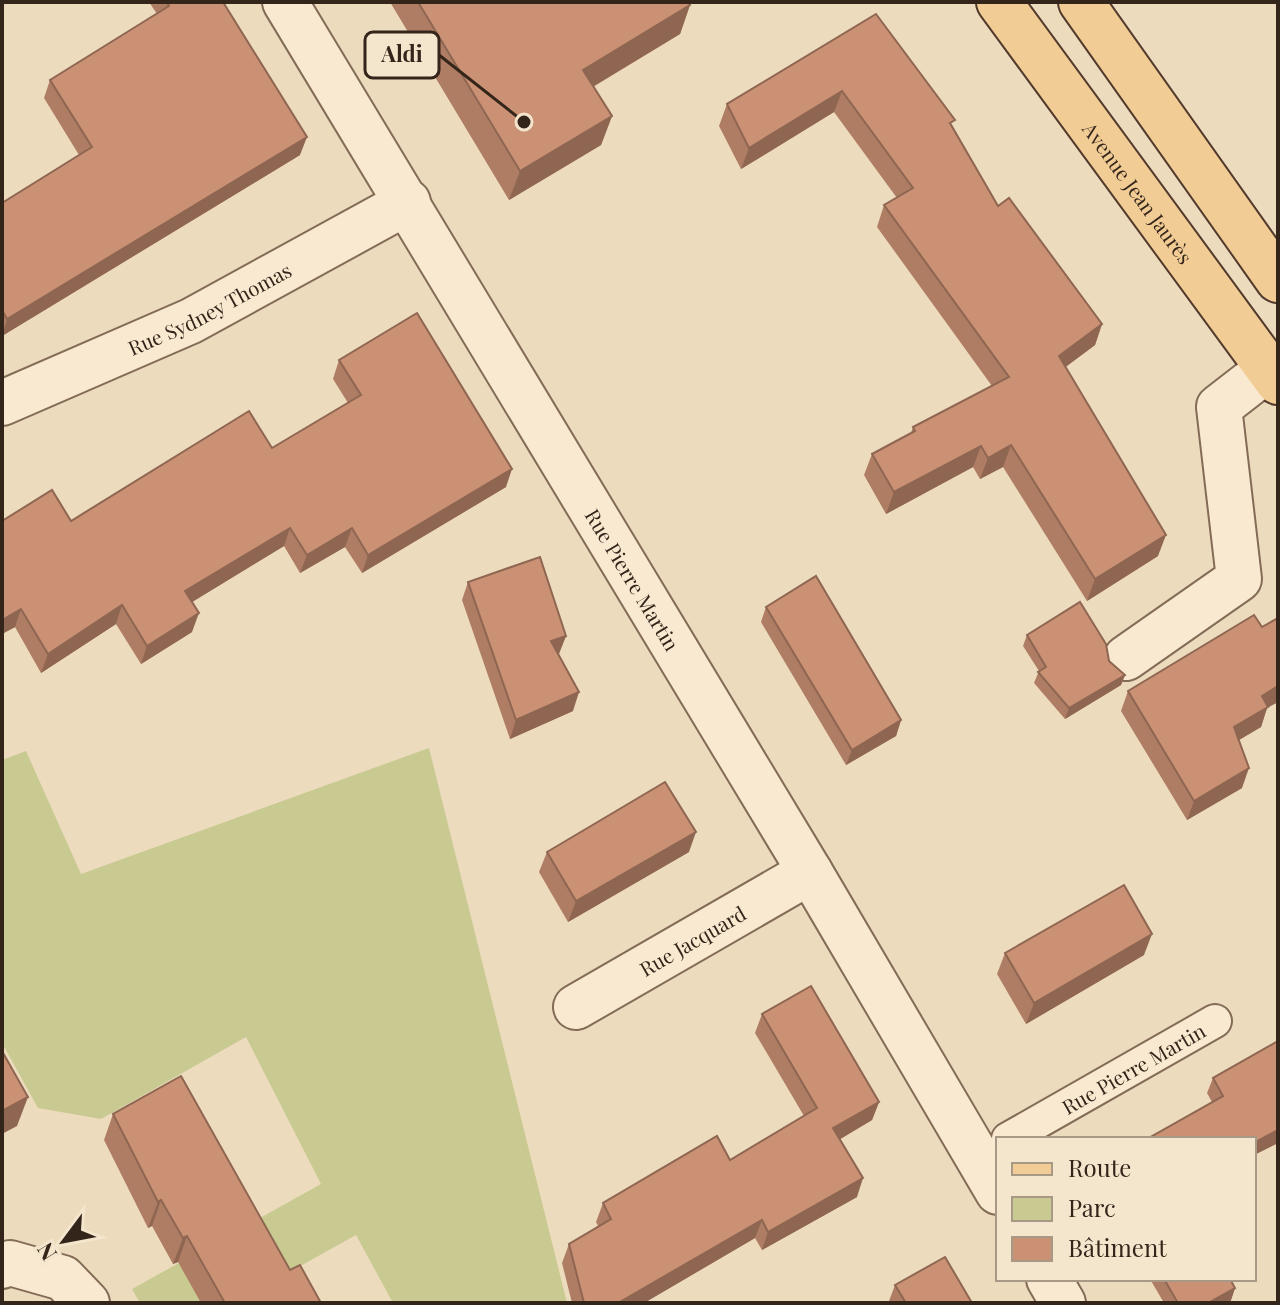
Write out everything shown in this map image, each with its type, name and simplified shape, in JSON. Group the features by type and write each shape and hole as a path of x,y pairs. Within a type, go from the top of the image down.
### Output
{"main road":[{"name":"Avenue Jean Jaurès","path":"999,2 1273,376"},
{"path":"1081,2 1278,280"}],"street":[{"name":"Rue Pierre Martin","path":"285,2 810,872 995,1158"},
{"name":"Rue Sydney Thomas","path":"2,403 191,321 408,202"},
{"path":"1126,658 1239,579 1219,407 1273,376"},
{"name":"Rue Jacquard","path":"576,1007 810,872"},
{"path":"2,1266 10,1263 63,1278 87,1303"},
{"path":"1050,1281 1063,1303"}],"lane":[{"name":"Rue Pierre Martin","path":"1029,1137 1215,1021"}],"green space":[{"path":"429,748 567,1303 393,1303 356,1235 234,1303 140,1303 132,1289 321,1184 246,1037 101,1119 38,1108 2,1043 2,760 26,751 81,874"}],"building":[{"path":"167,2 223,2 307,137 7,319 2,310 2,203 92,147 50,80 169,6"},
{"path":"418,2 688,2 690,5 583,70 612,116 520,171"},
{"path":"876,14 955,120 950,123 998,206 1009,198 1102,324 1059,356 1166,535 1095,579 1011,445 988,458 981,446 894,492 872,454 915,431 913,427 1009,377 884,205 913,188 842,91 749,148 727,104"},
{"path":"417,313 512,469 368,555 352,528 307,555 290,528 185,591 199,613 147,646 122,605 48,654 21,609 2,620 2,521 52,490 71,521 249,411 272,448 361,395 339,360"},
{"path":"540,557 566,636 551,641 579,692 516,720 468,582"},
{"path":"816,576 901,720 852,750 766,607"},
{"path":"1080,602 1106,644 1109,661 1125,675 1069,708 1038,672 1046,667 1027,635"},
{"path":"1254,615 1262,627 1278,618 1278,686 1262,696 1268,707 1234,727 1249,768 1194,801 1128,691"},
{"path":"665,782 696,832 576,901 547,852"},
{"path":"1124,885 1152,934 1034,1003 1005,953"},
{"path":"811,986 879,1102 833,1128 863,1178 768,1232 762,1220 618,1303 584,1303 569,1244 611,1219 603,1203 717,1136 730,1160 817,1108 762,1014"},
{"path":"1278,1041 1278,1130 1256,1142 1256,1137 1151,1137 1223,1096 1213,1078"},
{"path":"2,1051 28,1097 2,1111"},
{"path":"181,1076 290,1270 300,1265 321,1303 225,1303 187,1236 183,1238 161,1200 158,1202 113,1114"},
{"path":"945,1257 972,1303 906,1303 895,1285"},
{"path":"1165,1281 1231,1281 1235,1288 1208,1303 1178,1303"}],"place":[{"name":"Aldi","path":"524,122"}]}
